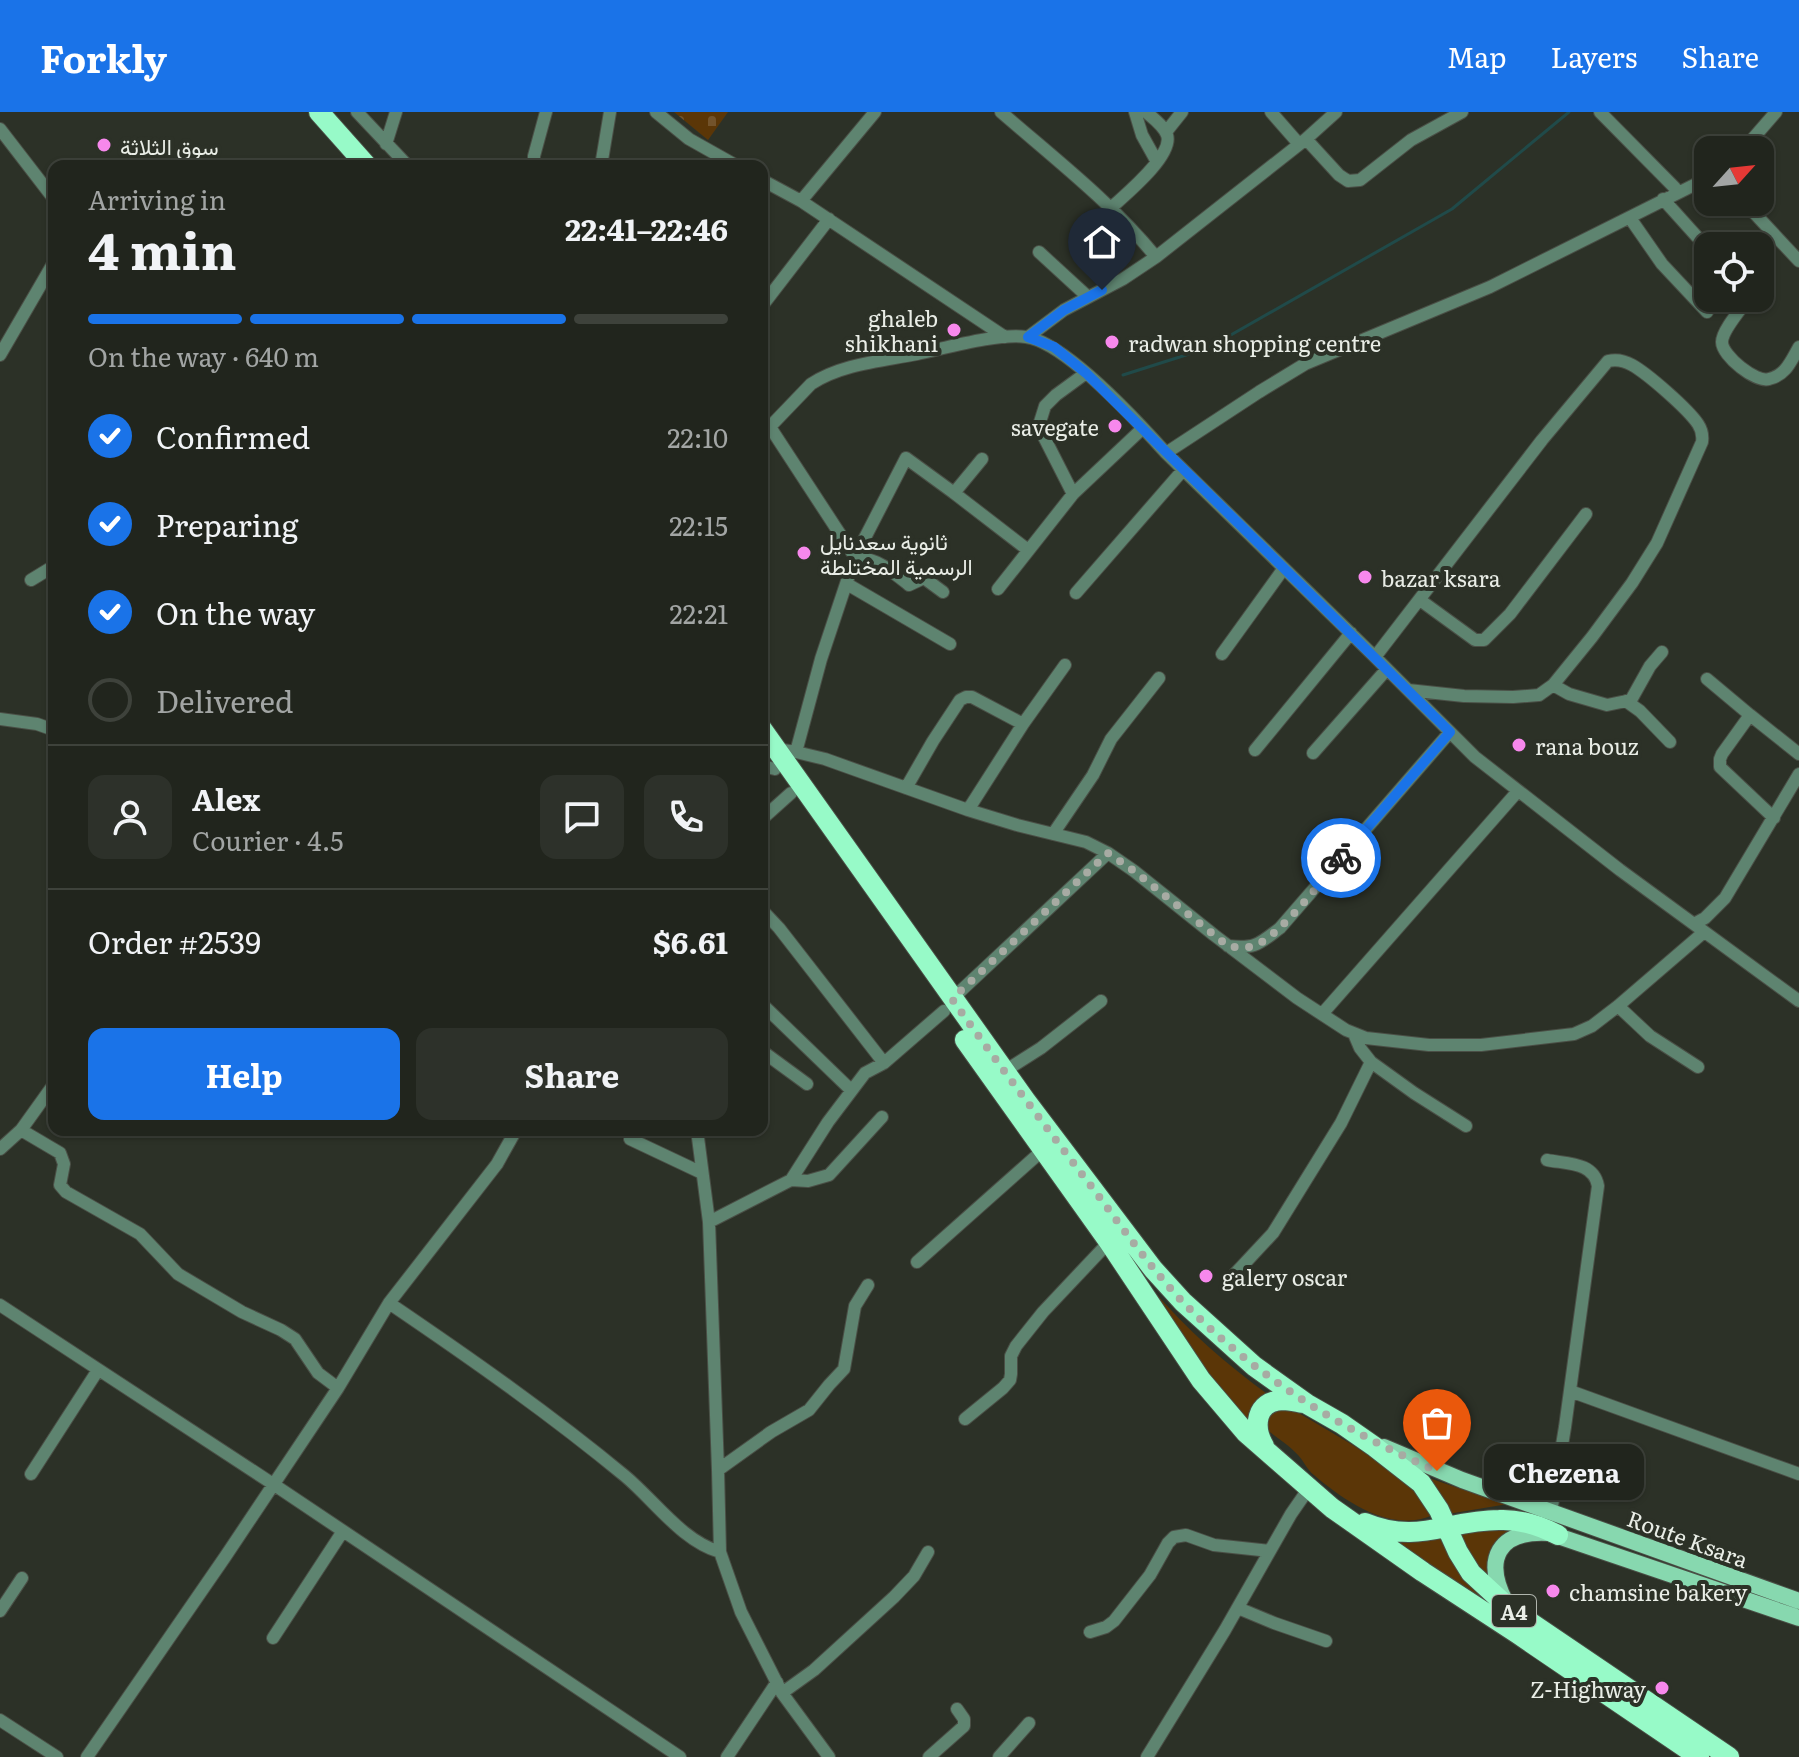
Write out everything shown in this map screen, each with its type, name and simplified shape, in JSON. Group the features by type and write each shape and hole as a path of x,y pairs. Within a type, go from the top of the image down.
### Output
{"highway":[{"path":"304,112 346,160"},
{"path":"319,112 362,160"},
{"name":"A4","path":"774,757 791,793 948,1005"},
{"name":"A4","path":"774,757 998,1075 1153,1269 1183,1302 1254,1366 1307,1404 1342,1424 1421,1483 1439,1510 1471,1573 1509,1608 1729,1757"},
{"name":"A4","path":"998,1075 1043,1150 1201,1380 1235,1422 1332,1508 1435,1581 1699,1757"},
{"path":"1268,1453 1256,1426 1264,1408 1272,1402 1283,1400 1307,1404"},
{"path":"1332,1508 1390,1531 1414,1533 1492,1520 1514,1520 1558,1535"}],"main road":[{"name":"Route Ksara","path":"1342,1424 1437,1471 1799,1601"},
{"name":"Route Ksara","path":"1509,1608 1497,1584 1495,1560 1507,1542 1540,1532 1558,1535 1799,1618"}],"street":[{"path":"357,112 402,160"},
{"path":"386,144 396,112"},
{"path":"534,160 546,112"},
{"path":"602,160 610,112"},
{"path":"656,112 689,139 726,160"},
{"path":"801,201 875,112"},
{"path":"1001,112 1112,207 1156,257"},
{"path":"1135,112 1142,135 1157,162"},
{"path":"1112,207 1157,162 1168,142 1166,132 1146,112"},
{"path":"1166,132 1182,112"},
{"path":"1271,112 1339,175 1355,181 1366,176 1411,140 1462,112"},
{"path":"1028,337 1064,310 1123,279 1156,257 1336,112"},
{"path":"1600,112 1675,188 1669,197"},
{"path":"1755,136 1776,112"},
{"path":"0,129 48,191"},
{"path":"768,183 829,219 1005,337"},
{"path":"1166,453 1305,364 1490,287 1694,185"},
{"path":"1669,197 1695,232"},
{"path":"1757,216 1799,261"},
{"path":"1630,218 1662,264 1694,298"},
{"path":"768,298 829,219"},
{"path":"1039,252 1088,297"},
{"path":"0,355 48,272"},
{"path":"1739,312 1726,330 1722,342 1728,357 1758,379 1768,380 1788,368 1799,347"},
{"path":"971,315 973,343"},
{"path":"768,429 819,379 855,367 1005,337 1028,337 1054,347 1143,428 1475,757 1799,1001"},
{"path":"1375,657 1542,440 1608,361 1614,359 1632,365 1683,407 1699,425 1702,442 1657,543 1632,583 1553,685 1539,695 1531,696 1464,696 1408,690"},
{"path":"1073,494 1043,435 1040,422 1045,406 1086,373"},
{"path":"998,589 1073,494 1143,428"},
{"path":"768,434 855,557"},
{"path":"1028,550 906,458 855,557 821,659 774,757 825,759 968,810 1086,842 1134,871 1228,946 1322,1014 1366,1038 1429,1045 1481,1045 1574,1034 1592,1026 1618,1006 1699,928 1725,898 1799,774"},
{"path":"954,493 982,459"},
{"path":"1076,593 1183,470"},
{"path":"1420,600 1475,640 1484,640 1510,614 1586,514"},
{"path":"855,557 865,557 890,568 909,585 924,578 943,592"},
{"path":"1222,654 1284,568"},
{"path":"31,580 48,570"},
{"path":"847,584 950,644"},
{"path":"1255,750 1351,633"},
{"path":"1553,685 1569,694 1607,705 1631,700 1650,666 1662,652"},
{"path":"968,810 1065,665"},
{"path":"1313,753 1387,669"},
{"path":"1053,834 1093,775 1111,739 1159,678"},
{"path":"1707,679 1799,754"},
{"path":"906,788 963,698 972,697 1023,724"},
{"path":"1626,701 1670,742"},
{"path":"1750,715 1722,754 1720,767 1774,818"},
{"path":"0,719 48,725"},
{"path":"1228,946 1253,946 1280,928 1450,732"},
{"path":"1322,1014 1518,791"},
{"path":"768,814 791,793"},
{"path":"709,1222 791,1180 828,1122 865,1073 884,1063 1108,853"},
{"path":"768,916 884,1063"},
{"path":"998,1075 1041,1048 1101,1001"},
{"path":"1618,1006 1650,1036 1698,1067"},
{"path":"768,1010 851,1090"},
{"path":"1354,1034 1371,1062 1466,1126"},
{"path":"768,1055 807,1084"},
{"path":"1231,1278 1273,1233 1341,1123 1371,1062"},
{"path":"0,1149 21,1130 48,1092"},
{"path":"791,1180 808,1181 829,1175 882,1117"},
{"path":"21,1130 60,1153 64,1164 60,1185 66,1192 140,1234 178,1274 295,1339 318,1373 338,1388"},
{"path":"87,1757 338,1388 389,1303 497,1164 513,1136"},
{"path":"698,1136 709,1222 720,1552 741,1612 780,1687 823,1754"},
{"path":"630,1139 702,1173"},
{"path":"917,1262 1043,1150"},
{"path":"1547,1160 1587,1169 1595,1176 1598,1186 1551,1512"},
{"path":"965,1419 1010,1380 1011,1356 1016,1346 1043,1312 1109,1242"},
{"path":"718,1470 771,1432 809,1410 844,1369 855,1306 868,1285"},
{"path":"389,1303 511,1387 627,1477 697,1543 720,1552"},
{"path":"0,1305 680,1757"},
{"path":"31,1474 98,1370"},
{"path":"1570,1391 1799,1474"},
{"path":"1147,1757 1309,1488"},
{"path":"273,1638 343,1531"},
{"path":"1090,1632 1114,1621 1150,1575 1174,1537 1186,1535 1214,1545 1270,1551"},
{"path":"727,1757 780,1687 798,1683 814,1670 894,1597 914,1576 928,1552"},
{"path":"0,1611 22,1578"},
{"path":"1238,1608 1326,1641"},
{"path":"929,1757 964,1726 964,1719 957,1709"},
{"path":"0,1720 57,1757"},
{"path":"999,1757 1029,1723"}],"green space":[{"path":"674,112 728,112 708,140"},
{"path":"1152,1289 1208,1346 1270,1396 1249,1427 1206,1378"},
{"path":"1292,1409 1391,1470 1418,1493 1433,1515 1417,1520 1385,1518 1339,1495 1264,1427 1271,1410"},
{"path":"1423,1476 1467,1491 1514,1503 1448,1514"},
{"path":"1486,1527 1521,1529 1489,1559 1487,1578 1453,1532"},
{"path":"1444,1537 1516,1622 1393,1540"}],"waterway":[{"path":"1123,375 1208,348 1452,209 1569,112"}],"way so far":[{"path":"1341,858 1280,928 1259,944 1246,948 1228,946 1108,853 952,999 1153,1269 1183,1302 1254,1366 1307,1404 1365,1437 1437,1471"}],"place":[{"name":"سوق الثلاثة","path":"104,145"},
{"name":"ghaleb shikhani","path":"954,330"},
{"name":"radwan shopping centre","path":"1112,342"},
{"name":"savegate","path":"1115,426"},
{"name":"ثانوية سعدنايل الرسمية المختلطة","path":"804,553"},
{"name":"bazar ksara","path":"1365,577"},
{"name":"rana bouz","path":"1519,745"},
{"name":"galery oscar","path":"1206,1276"},
{"name":"Chezena","path":"1437,1471"},
{"name":"chamsine bakery","path":"1553,1591"},
{"name":"Z-Highway","path":"1662,1688"}],"route":[{"path":"1102,290 1064,310 1028,337 1054,347 1086,373 1450,732 1341,858"}]}
